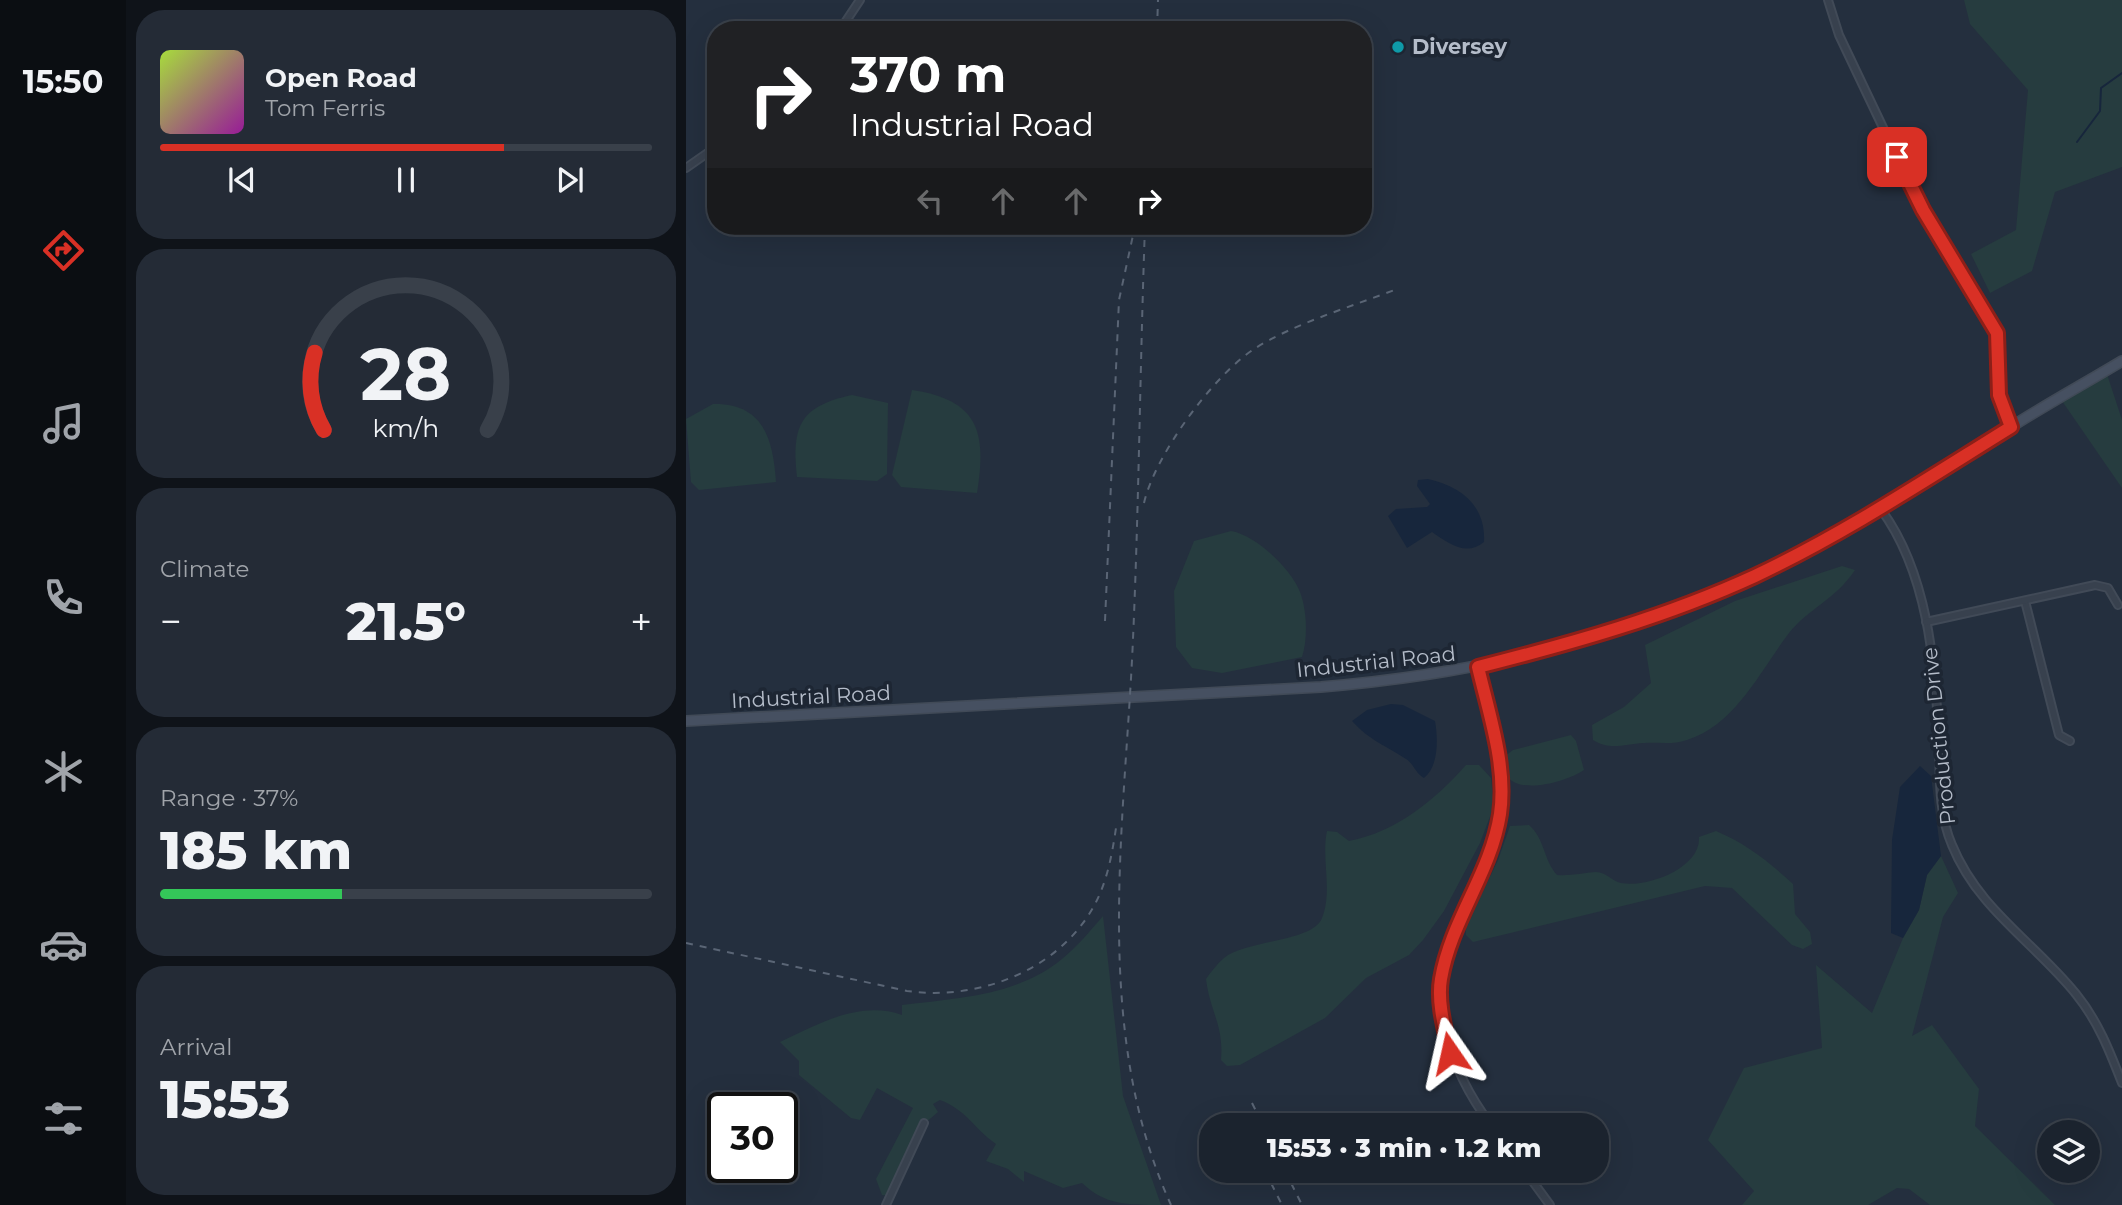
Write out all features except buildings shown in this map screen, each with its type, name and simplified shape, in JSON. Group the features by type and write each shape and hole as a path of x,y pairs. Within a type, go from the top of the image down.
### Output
{"main road":[{"name":"Industrial Road","path":"686,721 1387,682 1478,667 1578,642 1706,597 1802,553 2122,361"}],"street":[{"path":"846,21 860,0"},
{"path":"1828,0 1839,35 1916,197 1997,333 1999,395 2011,427"},
{"path":"686,168 707,153"},
{"name":"Production Drive","path":"1880,508 1897,535 1926,622 1934,671 1941,800 1951,844 1982,899 2067,983 2090,1013 2122,1083"},
{"path":"1926,622 2104,585 2113,592 2118,605"},
{"path":"2025,601 2059,735 2070,741"},
{"path":"1478,667 1498,756 1500,814 1485,868 1453,934 1441,987 1445,1030 1455,1066 1482,1113"},
{"path":"886,1205 924,1124"},
{"path":"1534,1183 1550,1205"}],"green space":[{"path":"1964,0 2122,0 2122,167 2055,192 2032,271 1990,293 1971,254 2016,230 2028,90 1970,24"},
{"path":"2106,371 2122,420 2122,488 2060,398"},
{"path":"912,390 951,402 973,422 980,452 977,493 901,487 892,475"},
{"path":"852,395 888,403 887,474 877,481 797,477 796,444 803,421 821,405"},
{"path":"713,404 730,405 755,417 768,439 776,482 699,490 691,482 686,419"},
{"path":"1231,531 1251,539 1271,554 1295,583 1300,592 1305,616 1306,633 1302,657 1222,673 1192,668 1176,647 1174,591 1194,541"},
{"path":"1842,566 1855,570 1839,589 1796,625 1745,695 1720,722 1687,740 1676,742 1612,746 1593,740 1592,725 1624,707 1651,683 1645,645 1735,601"},
{"path":"1571,735 1576,741 1584,770 1548,784 1533,786 1510,780 1505,770 1505,756 1513,750"},
{"path":"1466,765 1479,765 1491,778 1494,806 1480,843 1444,911 1423,940 1409,955 1366,978 1325,1018 1240,1065 1227,1066 1221,1060 1219,1028 1206,979 1212,971 1234,952 1306,932 1316,926 1322,918 1327,897 1327,831 1337,832 1349,841 1383,830 1414,813"},
{"path":"1529,825 1538,836 1557,875 1600,872 1618,882 1632,884 1670,874 1691,858 1699,837 1716,831 1757,854 1793,884 1795,914 1810,932 1812,944 1803,949 1792,945 1732,888 1705,886 1473,942 1466,935 1466,926 1498,860 1510,826"},
{"path":"1941,856 1958,893 1943,917 1912,1036 1932,1025 1979,1089 1975,1126 2055,1205 1930,1205 1909,1189 1897,1188 1868,1205 1742,1205 1754,1191 1708,1140 1744,1068 1822,1048 1816,965 1872,1013 1903,938 1919,910 1927,875"},
{"path":"1103,916 1123,1096 1161,1205 1138,1205 1108,1200 1082,1183 1063,1188 1024,1171 1024,1182 1008,1169 986,1161 996,1144 964,1114 940,1100 933,1104 938,1112 924,1124 890,1196 882,1195 876,1179 913,1108 877,1088 860,1120 851,1118 799,1075 799,1061 780,1042 824,1022 855,1012 871,1010 902,1015 902,1005 986,993 1026,981 1062,959"}],"water":[{"path":"1428,479 1451,487 1469,499 1481,518 1484,542 1471,548 1457,547 1432,532 1407,548 1388,516 1396,509 1427,507 1430,504 1417,486 1418,480"},
{"path":"1391,704 1403,705 1435,721 1435,759 1424,778 1409,761 1371,738 1352,721 1367,710"},
{"path":"1920,766 1931,776 1941,856 1927,875 1919,910 1903,938 1891,933 1892,840 1900,787"}],"waterway":[{"path":"2077,142 2100,111 2101,88 2122,73"}],"railway":[{"path":"1157,21 1158,0"},
{"path":"1105,621 1119,300 1133,235"},
{"path":"1145,235 1135,588 1120,854 1119,926 1122,998 1130,1069 1146,1138 1171,1205"},
{"path":"1144,503 1160,462 1173,440 1204,397 1238,361 1287,331 1397,289"},
{"path":"686,943 907,991 934,993 988,986 1014,977 1038,964 1060,948 1079,929 1094,906 1102,887 1116,828"},
{"path":"1252,1103 1257,1113"},
{"path":"1271,1183 1282,1205"},
{"path":"1291,1183 1302,1205"}],"place":[{"name":"Diversey","path":"1398,47"}],"route":[{"path":"1450,1053 1445,1030 1441,979 1453,934 1494,843 1500,814 1498,756 1478,667 1578,642 1651,618 1754,576 1824,541 2011,427 2000,403 1997,333 1923,210 1897,157"}]}
